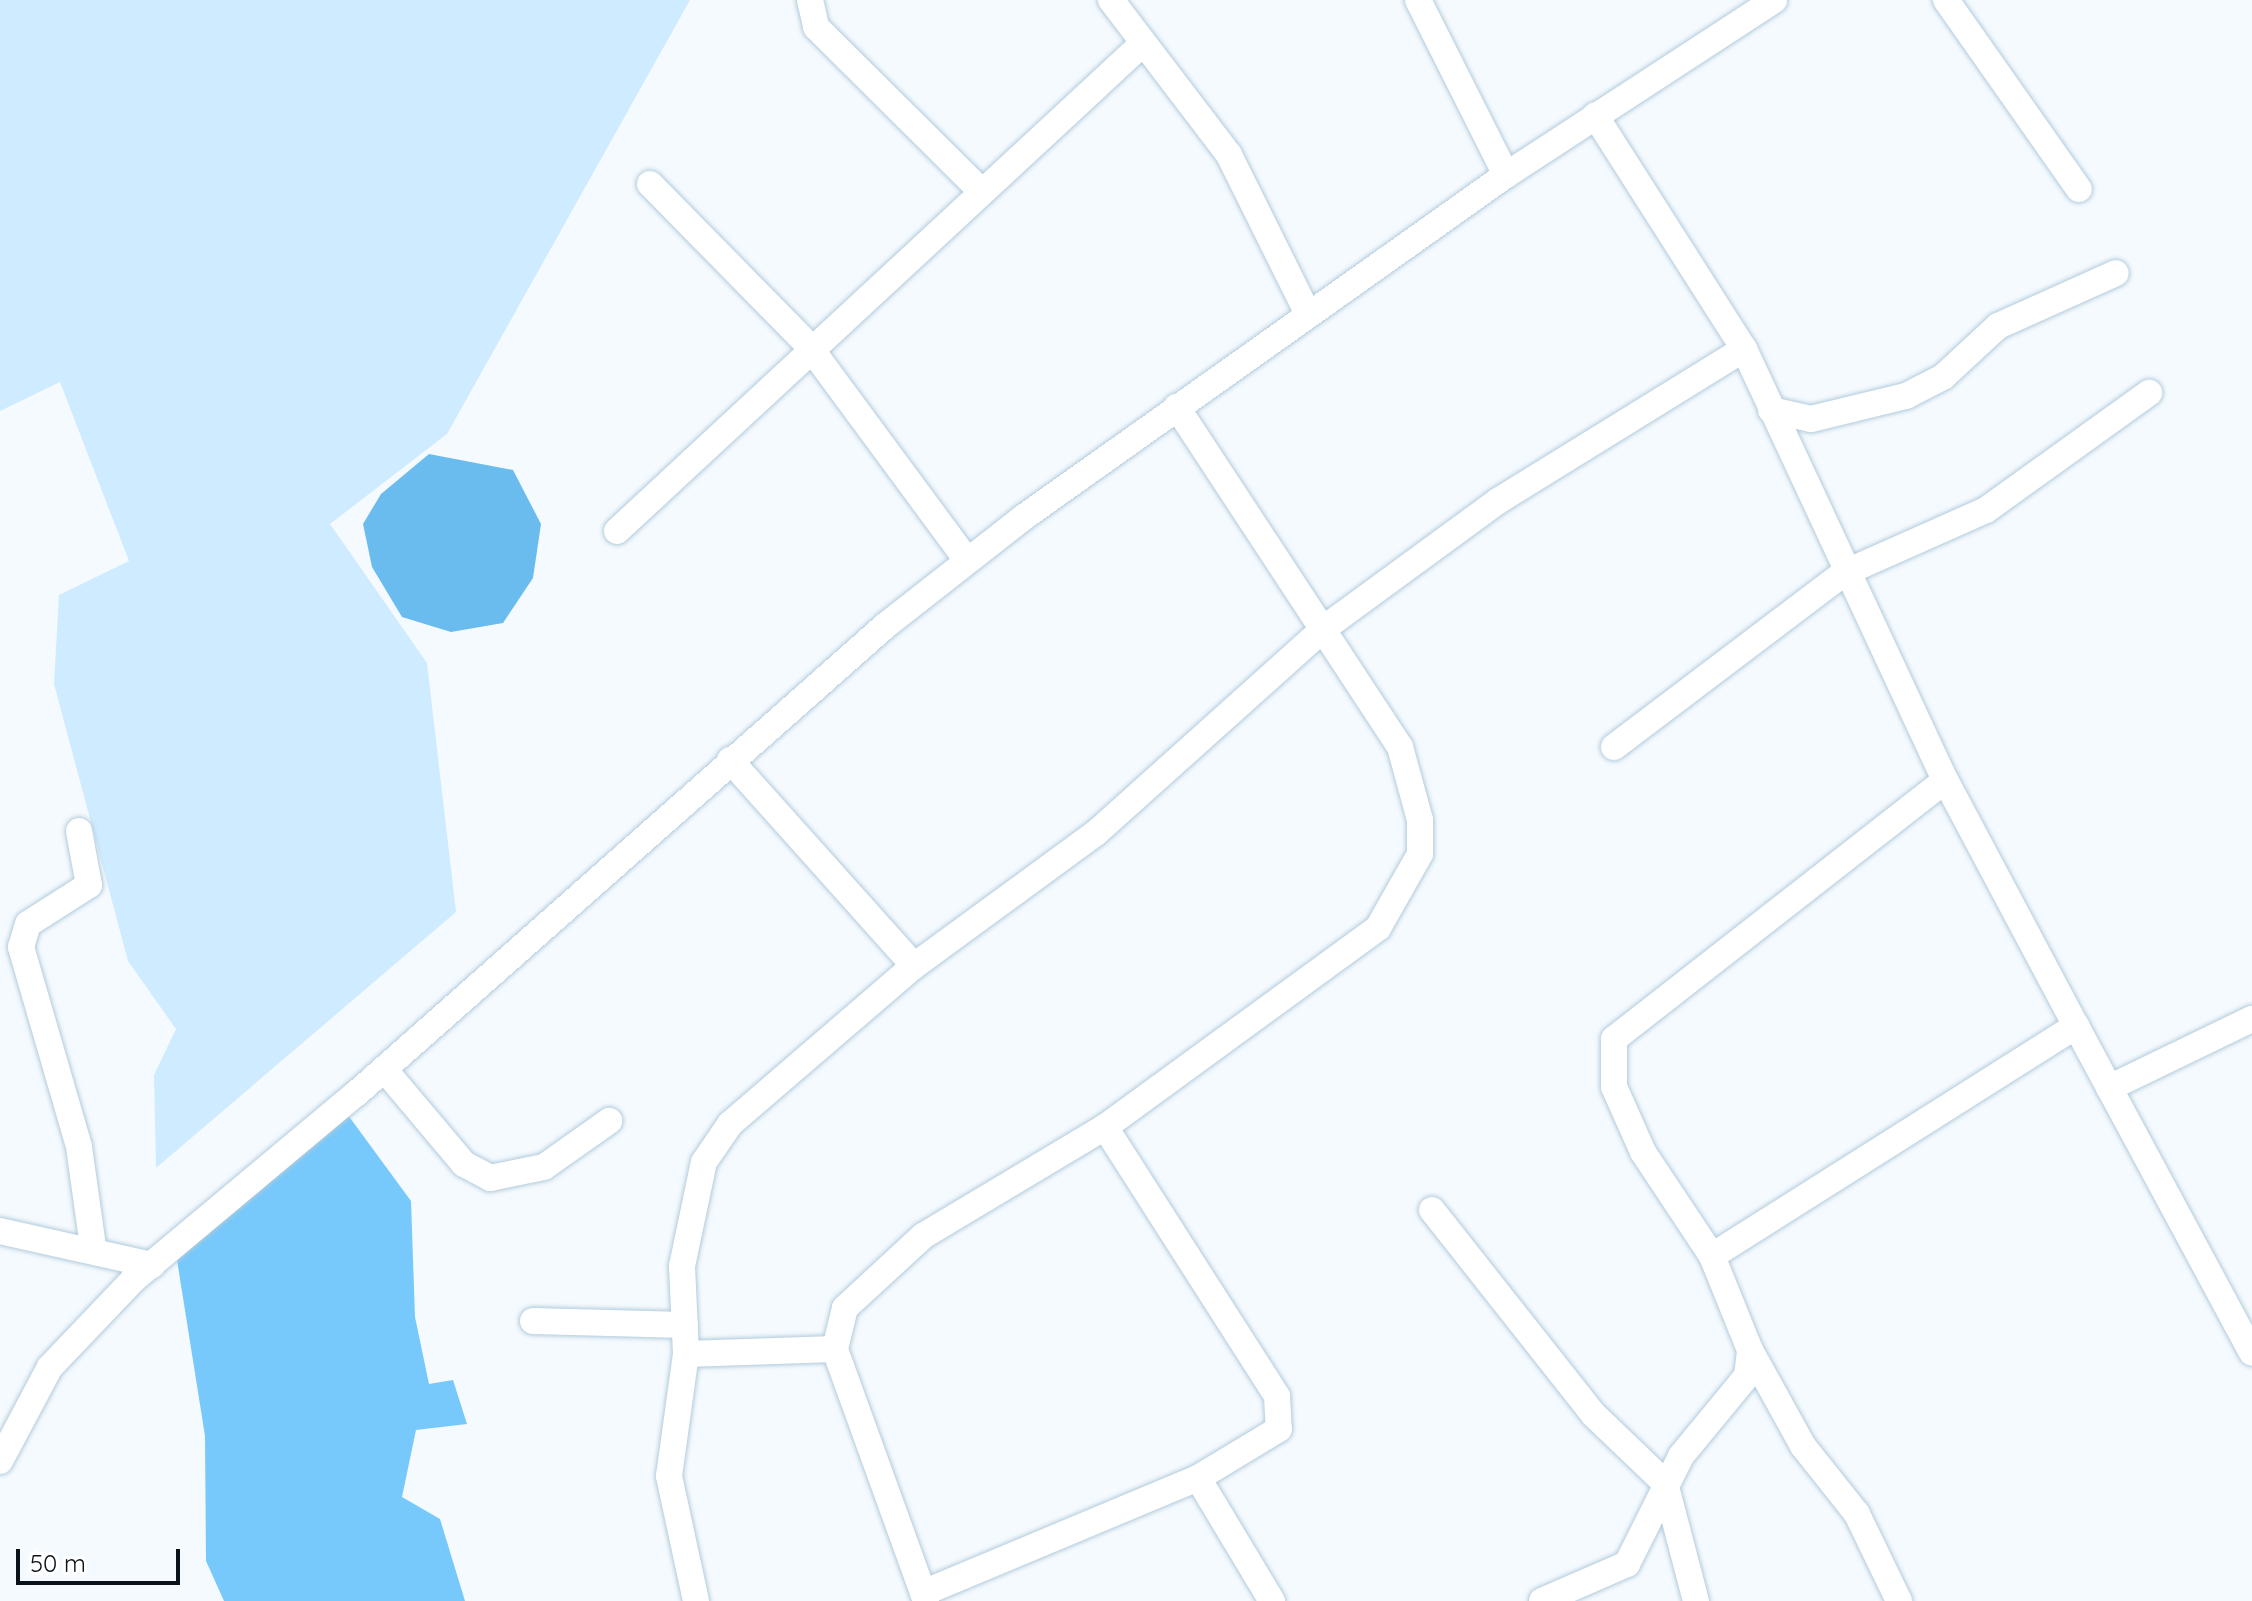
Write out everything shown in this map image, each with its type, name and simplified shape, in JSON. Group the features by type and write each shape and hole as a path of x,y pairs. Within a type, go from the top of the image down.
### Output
{"street":[{"path":"810,0 816,27 981,191"},
{"path":"1111,0 1140,46 1229,155 1308,314"},
{"path":"1418,0 1506,175"},
{"path":"0,1461 50,1367 152,1265 384,1069 730,760 967,560 1177,407 1506,175 1774,0"},
{"path":"1946,0 2079,189"},
{"path":"617,531 809,346 1140,46"},
{"path":"1595,115 1744,349 1844,573 1945,780 2252,1353"},
{"path":"650,184 809,346 967,560"},
{"path":"1771,410 1811,419 1906,396 1943,377 1998,326 2116,273"},
{"path":"696,1601 669,1476 686,1354 682,1266 704,1162 730,1124 914,966 1096,833 1323,629 1498,501 1744,349"},
{"path":"1614,747 1844,573 1986,510 2149,393"},
{"path":"1105,1127 1277,1396 1279,1429 1198,1478 924,1597 835,1349 845,1308 923,1236 1105,1127 1378,928 1403,893 1420,854 1412,785 1400,747 1177,407"},
{"path":"730,760 914,966"},
{"path":"1899,1601 1857,1514 1803,1446 1750,1350 1712,1256 1643,1152 1614,1087 1614,1039 1945,780"},
{"path":"79,831 89,885 11,934 79,1147 93,1247"},
{"path":"2109,1088 2252,1019"},
{"path":"1712,1256 2076,1026"},
{"path":"384,1069 464,1164 490,1178 544,1167 609,1121"},
{"path":"1432,1210 1593,1414 1665,1483 1696,1601"},
{"path":"0,1231 93,1247 152,1265"},
{"path":"533,1321 685,1325"},
{"path":"686,1354 835,1349"},
{"path":"1542,1601 1627,1564 1665,1483 1747,1376 1750,1350"},
{"path":"1198,1478 1272,1601"}],"shaded area":[{"path":"0,0 690,0 447,434 330,524 427,663 456,912 156,1168 154,1075 176,1029 128,961 54,684 59,595 129,561 60,382 0,411"},
{"path":"429,454 513,470 541,524 533,578 503,623 451,632 402,617 372,567 363,524 381,494"},
{"path":"345,1111 411,1201 415,1317 429,1384 453,1380 467,1424 416,1430 402,1497 440,1519 465,1601 224,1601 206,1561 205,1436 177,1260"}]}
